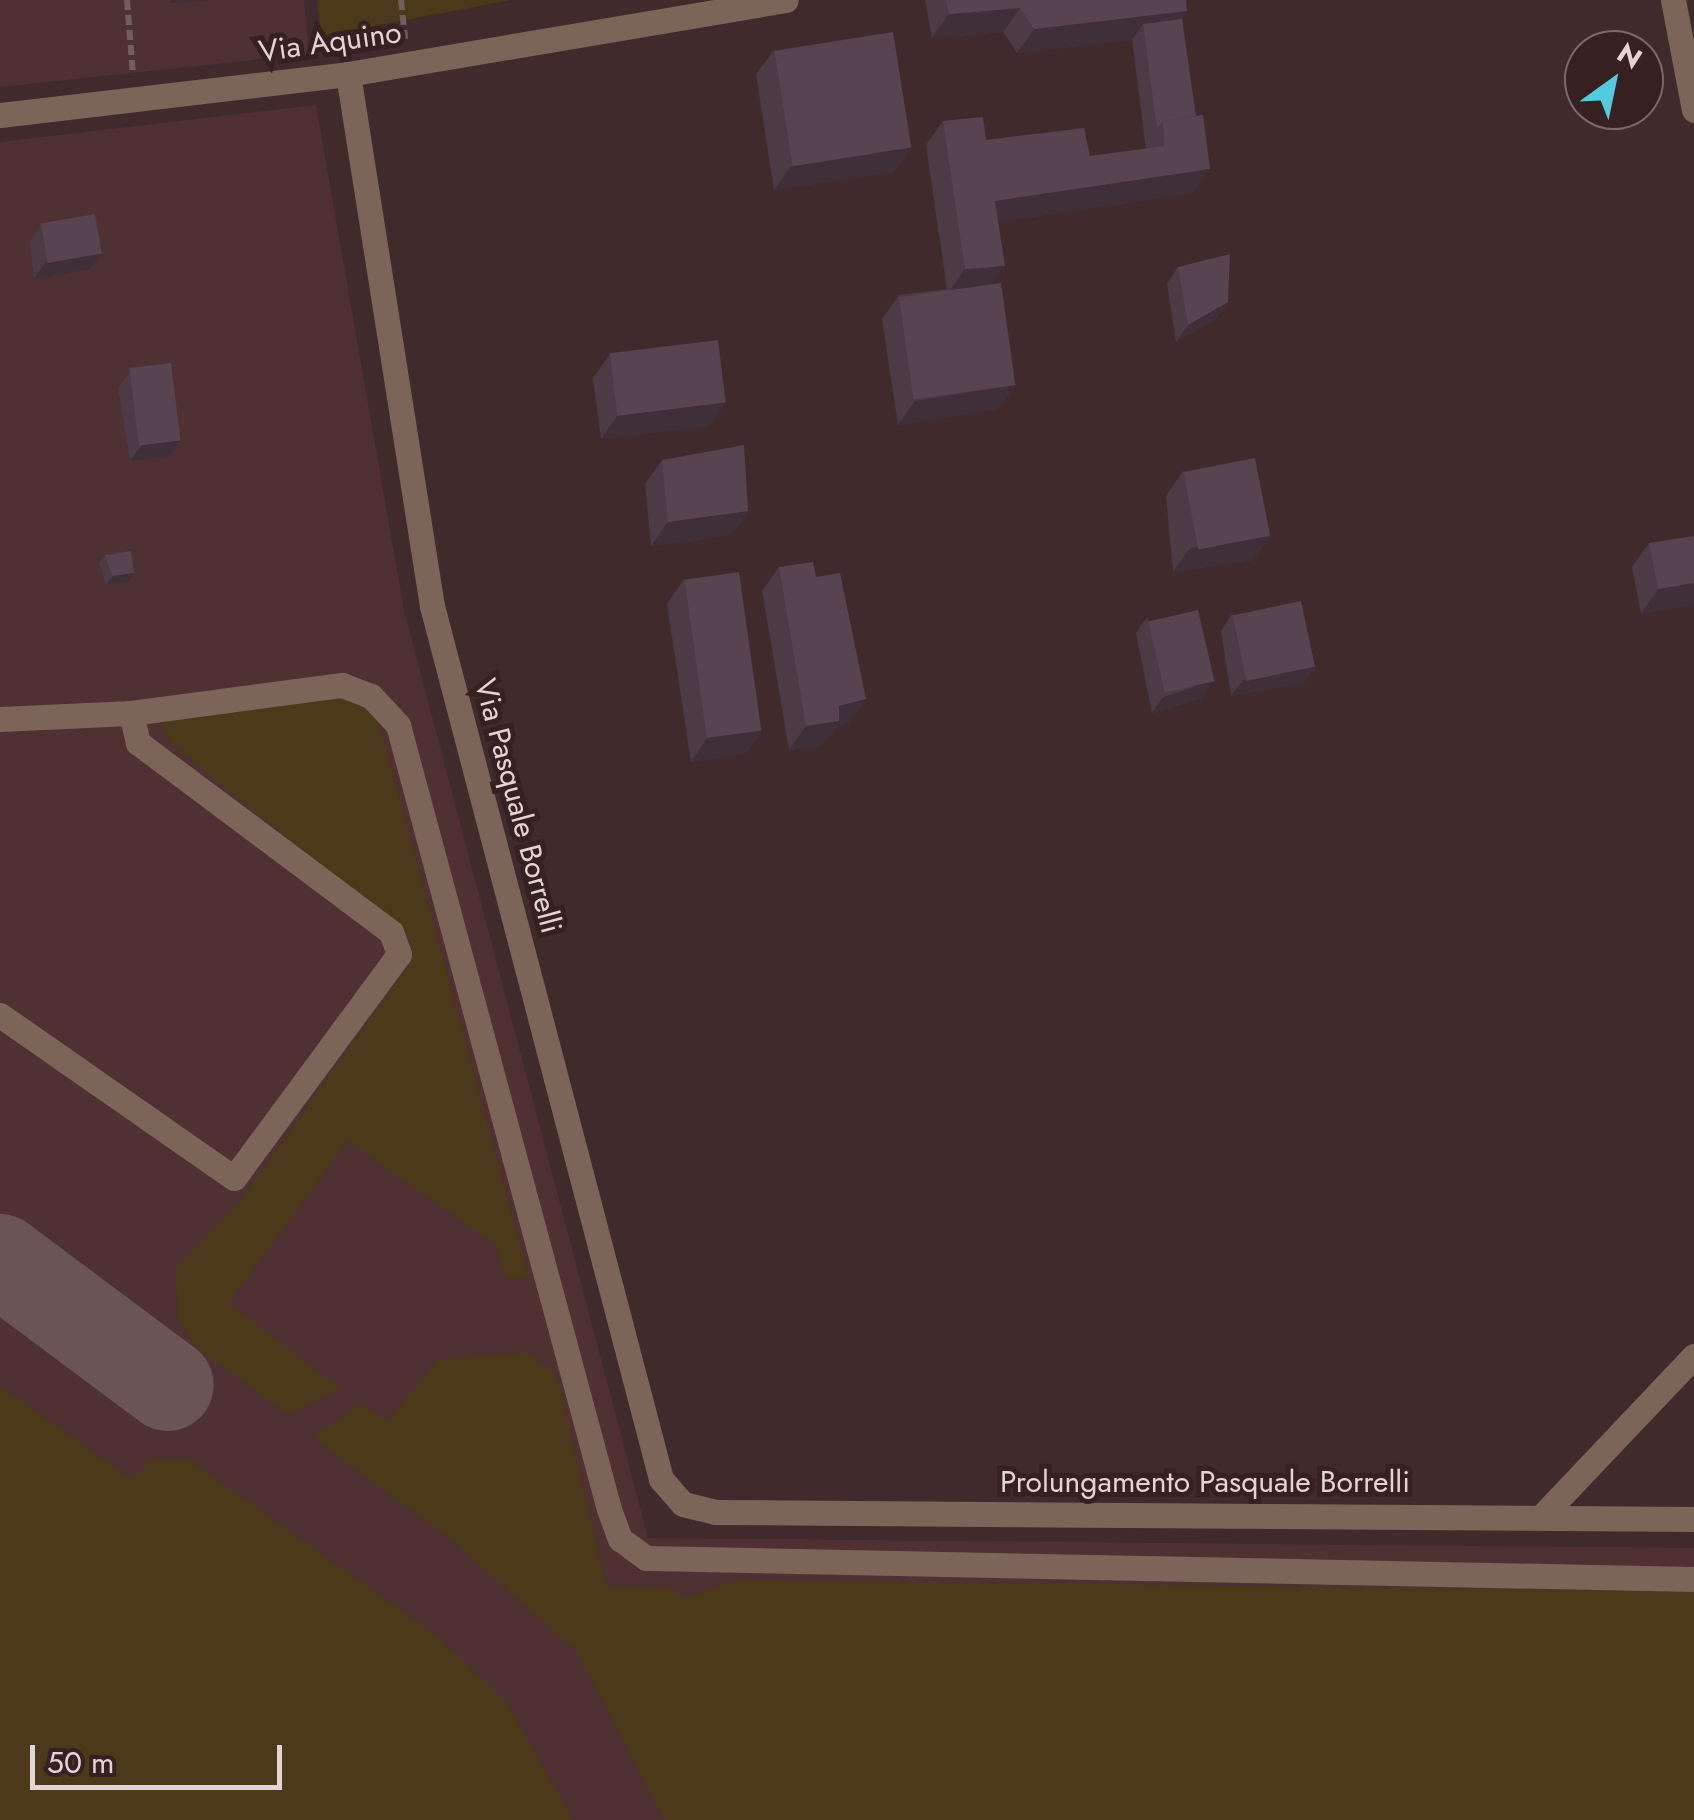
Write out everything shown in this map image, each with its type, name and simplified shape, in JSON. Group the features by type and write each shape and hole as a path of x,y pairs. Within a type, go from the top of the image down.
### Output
{"street":[{"name":"Via Aquino","path":"0,114 136,102 348,74 786,0"},
{"path":"1673,0 1694,110"},
{"name":"Via Pasquale Borrelli","path":"348,74 432,606 662,1480 683,1504 715,1512"},
{"path":"0,719 131,713 342,685 371,696 398,725 609,1509 620,1540 646,1558 1694,1579"},
{"path":"0,1015 234,1178 399,954 391,932 138,743 131,713"},
{"path":"1541,1517 1694,1356"},
{"name":"Prolungamento Pasquale Borrelli","path":"715,1512 1694,1519"}],"path":[{"path":"128,0 136,102"}],"shaded area":[{"path":"0,0 304,0 309,54 0,87"},
{"path":"317,0 511,0 321,36"},
{"path":"316,105 404,610 648,1538 1694,1548 1694,1820 0,1820 0,142"},
{"path":"326,693 356,699 379,722 529,1278 506,1279 496,1245 347,1141 229,1303 341,1389 287,1414 197,1348 177,1318 176,1269 239,1203 403,973 411,939 171,743 159,718"},
{"path":"528,1352 557,1376 606,1587 668,1588 685,1598 737,1580 1694,1591 1694,1820 665,1820 576,1651 454,1542 313,1438 361,1404 388,1421 438,1360"},
{"path":"0,1386 133,1480 149,1460 188,1459 436,1635 508,1704 573,1820 0,1820"}],"building":[{"path":"946,0 1186,0 1187,11 1034,29 1020,8 949,14"},
{"path":"1182,19 1196,116 1163,121 1157,129 1143,24"},
{"path":"893,32 911,148 793,166 774,51"},
{"path":"1203,115 1210,169 995,201 1005,266 965,269 943,121 983,117 986,140 1084,128 1090,156 1164,146 1163,121"},
{"path":"95,214 102,253 48,263 41,224"},
{"path":"1230,254 1228,302 1188,325 1178,267"},
{"path":"1001,283 1015,385 913,399 899,297"},
{"path":"718,340 726,403 617,416 610,353"},
{"path":"171,363 181,440 139,446 129,368"},
{"path":"744,445 748,511 668,522 662,460"},
{"path":"1255,458 1270,536 1198,549 1183,472"},
{"path":"1694,536 1694,583 1658,589 1649,543"},
{"path":"131,551 134,573 112,576 105,555"},
{"path":"813,562 816,577 840,573 866,699 839,706 839,721 806,726 779,567"},
{"path":"739,572 761,730 707,738 685,580"},
{"path":"1301,601 1315,667 1246,681 1233,616"},
{"path":"1198,610 1214,681 1165,693 1148,621"}],"taxiway":[{"path":"0,1260 168,1385"}]}
